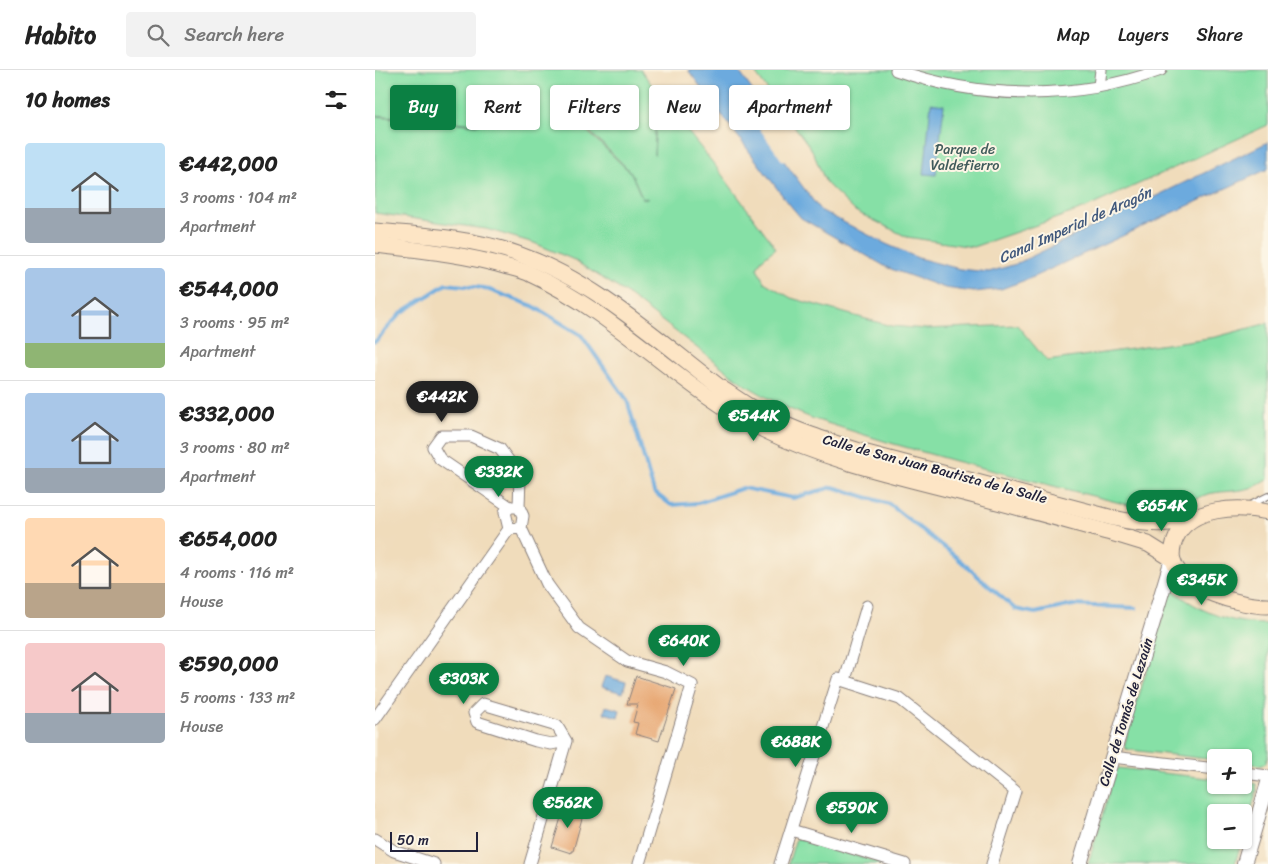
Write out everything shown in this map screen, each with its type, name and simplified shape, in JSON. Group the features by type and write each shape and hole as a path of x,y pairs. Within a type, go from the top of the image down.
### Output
{"main road":[{"name":"Calle de San Juan Bautista de la Salle","path":"375,231 459,240 492,246 549,267 577,281 612,304 721,388 753,408 791,427 863,452 1136,523 1171,524 1188,521 1209,513 1235,510 1268,512"},
{"name":"Calle de San Juan Bautista de la Salle","path":"375,245 453,254 488,261 530,274 569,294 590,308 714,400 739,416 792,443 876,471 1148,544 1172,559 1183,575 1210,593 1246,605 1268,606"},
{"path":"1172,559 1175,539 1188,521"}],"street":[{"path":"896,70 936,76 996,92 1043,94 1099,86 1161,70"},
{"path":"1099,86 1101,70"},
{"path":"375,719 515,528 523,516 514,507 440,459 433,447 441,436 471,436 500,448 520,476 514,507 505,512 515,528 547,584 579,628 627,661 666,672 692,685 639,864"},
{"name":"Calle de Tomás de Lezaún","path":"1080,864 1172,559"},
{"path":"845,680 867,606"},
{"path":"780,864 838,679 900,699 1015,791 992,864"},
{"path":"530,864 566,741 557,726 483,704 474,713 477,722 536,741 551,744 566,741"},
{"path":"1112,757 1207,768"},
{"path":"1252,774 1268,776"},
{"path":"1244,864 1268,783"},
{"path":"791,830 905,864"},
{"path":"375,839 394,851 434,864"}],"lane":[{"path":"1235,510 1258,502 1268,496"}],"green space":[{"path":"375,70 641,70 652,85 649,85 649,130 655,130 654,155 656,130 687,130 776,248 761,260 757,268 764,282 791,298 891,326 926,329 1017,325 1047,361 1216,337 1268,323 1268,479 1261,484 1246,489 1208,494 1180,504 1140,508 887,442 814,419 780,405 744,384 623,291 572,259 534,243 486,229 375,213 375,116 390,117 390,130 456,130 456,123 466,124 466,130 540,130 540,85 466,85 466,123 456,122 456,85 390,85 390,116 375,115","holes":["550,85 639,85 639,130 588,130 631,172 642,197 649,199 642,198 631,173 587,131 550,130"]},
{"name":"Parque de Valdefierro","path":"753,70 1268,70 1268,125 1086,208 973,247 907,237 855,211 826,183 812,150 797,130 850,130 850,85 764,85"},
{"path":"1173,590 1194,605 1217,616 1242,622 1268,624 1268,755 1266,763 1260,765 1252,764 1252,749 1207,749 1207,759 1130,750 1124,746 1170,591"},
{"path":"1118,768 1207,778 1207,794 1252,794 1252,783 1256,784 1257,790 1252,807 1252,804 1207,804 1207,849 1239,849 1235,864 1088,864"},
{"path":"796,838 885,864 788,864"}],"water":[{"name":"Canal Imperial de Aragón","path":"688,70 738,70 749,85 729,85 729,125 719,111 719,85 699,85"},
{"path":"931,103 944,105 936,175 924,174"},
{"name":"Canal Imperial de Aragón","path":"733,130 761,130 820,210 886,244 918,258 960,269 989,272 1016,264 1268,142 1268,169 1031,278 1001,289 974,292 945,288 888,268 801,218"},
{"path":"605,676 626,682 623,693 601,687"},
{"path":"606,706 620,710 618,717 604,713"}],"pier":[{"path":"760,130 763,130 785,160 783,162"}],"building":[{"path":"636,676 676,689 659,741 635,734 638,723 633,722 638,704 627,704"},
{"path":"565,805 584,811 571,853 552,847"}],"waterway":[{"path":"375,342 401,313 446,284 484,288 533,306 581,335 627,400 654,492 671,505 698,503 743,488 793,498 833,487 889,504 955,556 1015,609 1035,613 1073,605 1136,608"}]}
